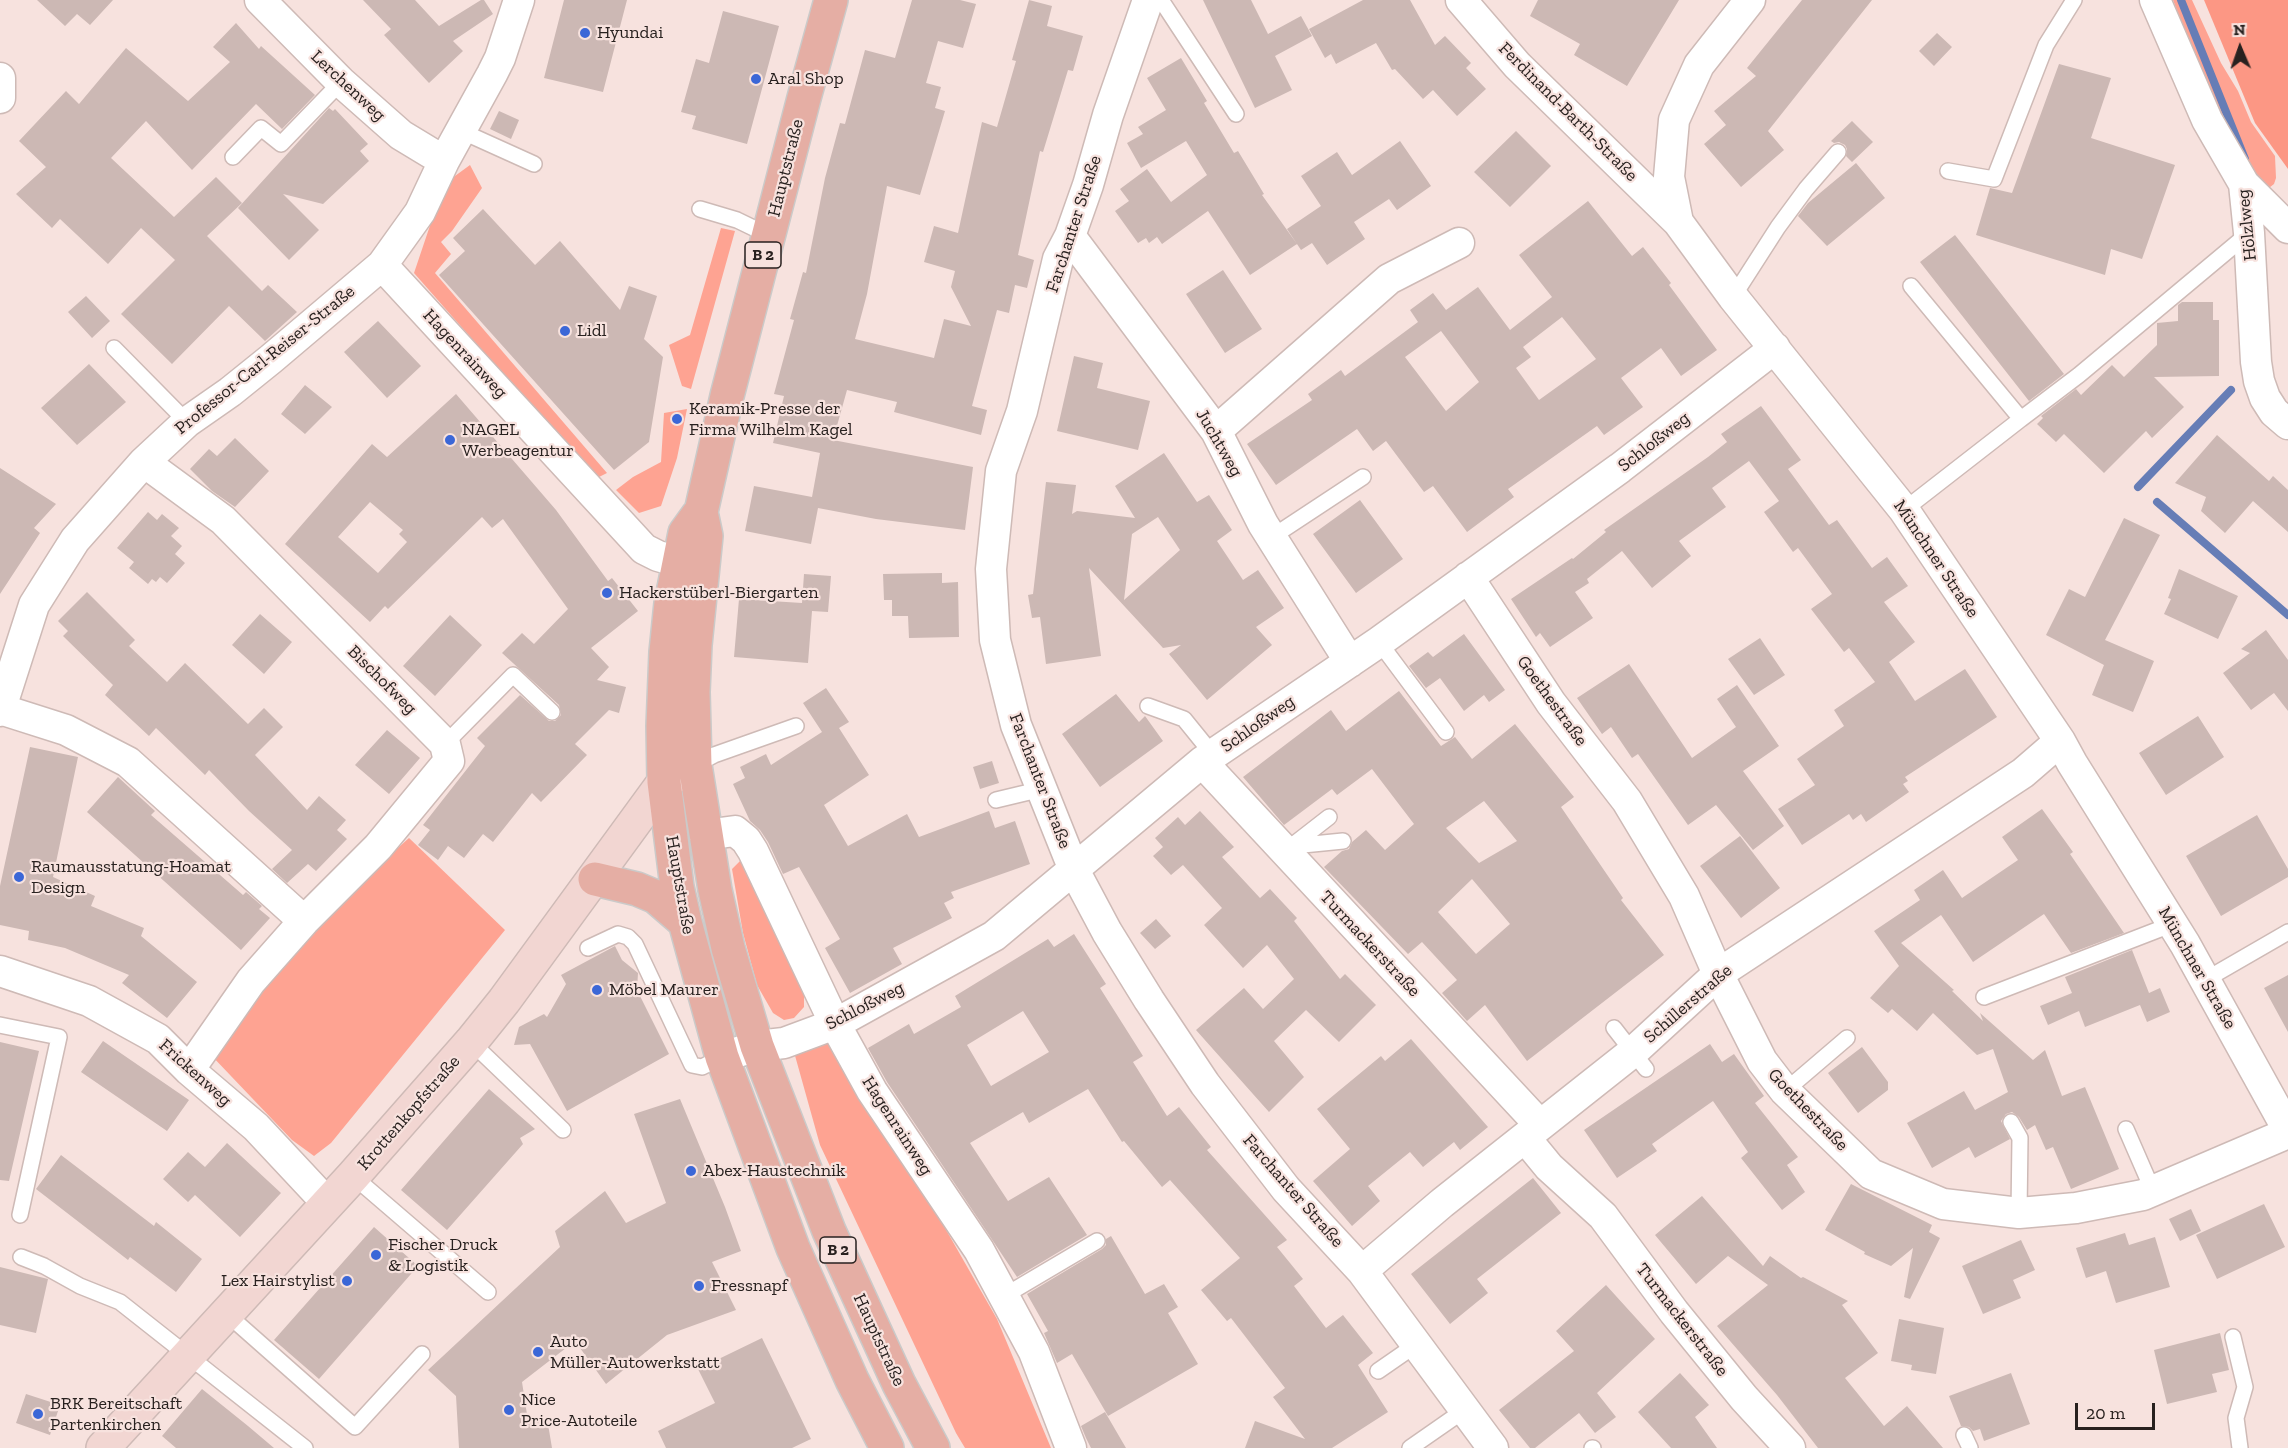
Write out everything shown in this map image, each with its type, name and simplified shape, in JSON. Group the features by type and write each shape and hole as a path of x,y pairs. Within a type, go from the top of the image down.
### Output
{"main road":[{"name":"Hauptstraße","path":"831,0 714,447 701,512 706,536 695,645 693,692 695,765 705,835 728,948 757,1046 829,1231 899,1384 933,1448"},
{"name":"Hauptstraße","path":"701,512 685,533 671,603 666,652 663,726 664,782 670,839 685,922 722,1057 793,1248 852,1380 887,1448"},
{"path":"595,879 637,889 657,897 685,922"},
{"name":"B 2","path":"793,1248 829,1231"}],"street":[{"name":"Lerchenweg","path":"260,0 341,82 401,135 444,161"},
{"name":"Professor-Carl-Reiser-Straße","path":"0,710 34,605 75,540 144,462 187,422 272,359 382,265 420,212 444,161 501,57 519,0"},
{"name":"Farchanter Straße","path":"1148,0 1110,106 1088,185 1070,236 1058,259 1022,411 1001,471 991,569 995,640 1016,725 1074,870 1107,932 1205,1084 1286,1188 1362,1271 1493,1448"},
{"name":"Ferdinand-Barth-Straße","path":"1461,0 1517,64 1678,222"},
{"name":"Münchner Straße","path":"1750,0 1700,65 1674,120 1670,177 1678,222 1733,297 1904,510 2061,741 2072,763 2173,924 2288,1131"},
{"name":"Hölzlweg","path":"2155,0 2207,120 2244,184 2259,381 2274,412 2288,424"},
{"path":"0,78 0,98"},
{"path":"2244,184 2288,228"},
{"name":"Juchtweg","path":"1070,236 1216,431 1263,524 1350,662"},
{"path":"1216,431 1389,279 1459,243"},
{"name":"Hagenrainweg","path":"382,265 644,549 679,562"},
{"name":"Schloßweg","path":"722,1057 757,1046 784,1043 835,1024 994,936 1208,759 1304,691 1379,642 1620,468 1775,348"},
{"name":"Bischofweg","path":"144,462 223,519 445,744"},
{"name":"Goethestraße","path":"1468,578 1551,703 1627,801 1684,896 1718,974 1762,1061 1785,1091 1870,1174 1943,1204 2019,1213 2076,1208 2143,1195 2288,1131"},
{"path":"0,710 66,730 128,762 304,921"},
{"name":"Schillerstraße","path":"1362,1271 1442,1203 1533,1132 1640,1060 1718,974 2023,773 2061,741"},
{"path":"189,1070 251,981 304,921 378,847 435,778 449,760 445,744"},
{"name":"Turmackerstraße","path":"1208,759 1533,1132 1548,1167 1603,1216 1674,1312 1744,1398 1790,1448"},
{"name":"Krottenkopfstraße","path":"103,1448 328,1204 471,1042 595,879 664,782 695,765"},
{"name":"Hagenrainweg","path":"705,835 735,831 746,840 753,851 835,1024 873,1091 979,1250 1034,1352 1071,1448"},
{"name":"Frickenweg","path":"0,970 89,1001 158,1039 189,1070 256,1127 328,1204"}],"lane":[{"path":"1161,0 1236,114"},
{"path":"1948,171 1994,179 2046,45 2074,0"},
{"path":"233,157 261,128 281,144 341,82"},
{"path":"461,131 534,164"},
{"path":"1733,297 1778,227 1806,189 1838,152"},
{"path":"700,209 737,220 768,235"},
{"path":"1904,510 2079,375 2249,232"},
{"path":"1911,286 2021,419"},
{"path":"114,348 187,422"},
{"path":"1272,537 1363,477"},
{"path":"1379,642 1446,732"},
{"path":"445,744 513,675 552,712"},
{"path":"1148,706 1184,719 1208,759"},
{"path":"695,765 714,755 796,726"},
{"path":"996,800 1042,789"},
{"path":"1287,849 1329,817"},
{"path":"1287,849 1344,841"},
{"path":"1984,997 2173,924"},
{"path":"2205,980 2288,933"},
{"path":"588,948 618,934 628,937 635,944 692,1065 702,1067 722,1057"},
{"path":"0,1024 59,1037 20,1215"},
{"path":"1614,1028 1640,1060"},
{"path":"1785,1091 1847,1038"},
{"path":"471,1042 563,1130"},
{"path":"2011,1122 2020,1138 2019,1213"},
{"path":"2126,1129 2153,1191"},
{"path":"353,1176 488,1292"},
{"path":"1004,1296 1098,1241"},
{"path":"21,1257 44,1266 80,1286 120,1302 305,1448"},
{"path":"227,1314 355,1426 422,1354"},
{"path":"2233,1338 2245,1387 2236,1418 2240,1448"},
{"path":"1378,1371 1417,1344"},
{"path":"1410,1448 1466,1409"}],"shaded area":[{"path":"2173,0 2192,0 2251,122 2275,156 2276,178 2274,184 2265,191 2223,134"},
{"path":"2204,0 2288,0 2288,169 2255,123"},
{"path":"470,165 482,188 452,231 441,242 451,254 435,273 607,473 595,479 414,273 444,184"},
{"path":"721,228 735,231 691,389 682,386 669,345 690,335"},
{"path":"687,409 677,458 661,506 639,513 616,490 633,477 661,462 664,413"},
{"path":"409,838 505,930 331,1143 314,1156 292,1140 210,1054 310,935 369,874"},
{"path":"747,854 804,992 804,1007 794,1018 784,1020 773,1013 757,985 743,933 732,869"},
{"path":"833,1032 997,1319 1051,1448 965,1448 956,1433 820,1145 794,1052"}],"building":[{"path":"37,0 113,0 90,25 77,14 65,26"},
{"path":"363,0 415,0 439,26 481,0 484,0 493,14 453,41 463,51 429,83 384,35 391,29"},
{"path":"564,0 627,0 603,92 544,78"},
{"path":"912,0 960,0 976,4 963,48 938,41 926,83 941,87 935,108 945,111 920,195 887,186 867,294 855,339 934,358 944,319 971,326 951,287 955,271 924,262 934,226 958,233 982,122 997,127 1016,61 1012,60 1029,0 1052,6 1047,26 1083,36 1073,71 1068,70 1043,152 1040,151 1018,255 1034,260 1027,288 1015,285 1009,313 997,310 972,406 987,410 981,435 894,412 897,402 847,390 833,440 973,467 965,530 876,519 818,508 811,544 745,531 754,486 812,497 820,453 773,443 784,396 774,394 794,320 790,319 803,272 806,273 825,178 840,123 845,124 865,50 895,58"},
{"path":"1203,0 1251,0 1268,34 1301,16 1312,36 1275,56 1292,90 1255,108"},
{"path":"1363,0 1410,0 1435,45 1445,36 1471,63 1466,68 1486,89 1457,116 1433,90 1423,99 1395,69 1392,70 1376,43 1336,64 1331,54 1325,58 1309,29"},
{"path":"1538,0 1679,0 1627,86 1574,55 1580,44 1530,16"},
{"path":"1802,0 1872,0 1768,131 1784,150 1741,187 1704,144 1726,125 1714,111 1756,76 1747,68"},
{"path":"723,11 779,26 747,144 692,129 696,116 681,112 696,59 709,63"},
{"path":"236,23 259,49 261,46 315,95 282,129 256,104 192,170 146,121 111,158 174,217 216,177 242,203 207,236 262,291 268,285 297,312 265,341 229,306 172,364 121,314 175,260 141,228 108,264 60,219 52,228 16,194 46,167 19,141 66,91 79,104 126,48 188,101 230,62 213,47"},
{"path":"1937,33 1952,47 1934,66 1919,51"},
{"path":"1181,58 1207,101 1204,103 1234,153 1238,151 1264,194 1262,195 1297,244 1250,275 1208,211 1162,244 1157,237 1149,243 1146,238 1138,243 1115,211 1129,201 1120,189 1147,169 1171,202 1207,175 1186,141 1141,168 1127,143 1143,134 1138,127 1166,110 1147,78"},
{"path":"2059,64 2111,78 2091,138 2175,165 2142,259 2111,249 2105,275 1976,235 1990,188 2012,193"},
{"path":"329,108 333,111 335,109 368,144 360,151 369,161 323,204 283,194 319,230 289,260 238,208"},
{"path":"499,111 519,120 511,139 490,129"},
{"path":"1852,121 1873,142 1852,162 1846,156 1845,145 1831,141"},
{"path":"1516,131 1551,166 1510,207 1474,172"},
{"path":"1400,141 1431,186 1397,210 1389,199 1354,222 1365,239 1327,265 1312,243 1301,250 1287,229 1321,206 1301,176 1337,152 1352,175"},
{"path":"1856,163 1885,198 1827,246 1798,216 1808,203"},
{"path":"1588,201 1632,256 1643,247 1717,350 1681,376 1661,348 1621,378 1643,407 1604,435 1597,426 1508,489 1514,497 1467,532 1433,486 1424,492 1386,441 1373,451 1357,429 1276,485 1247,444 1312,400 1308,394 1341,370 1345,376 1418,322 1410,310 1433,293 1446,310 1478,287 1510,330 1552,297 1519,255","holes":["1562,317 1596,359 1539,400 1516,368 1531,357 1523,347","1441,331 1479,382 1446,411 1405,357"]},
{"name":"Lidl","path":"483,209 535,265 560,241 620,310 629,286 657,296 644,339 663,357 649,442 614,470 439,275 465,251 453,238"},
{"path":"1955,235 2064,374 2029,401 1920,262"},
{"path":"1223,270 1262,329 1225,353 1186,294"},
{"path":"86,296 110,321 92,338 68,312"},
{"path":"2182,302 2213,302 2213,320 2219,320 2219,376 2154,377 2184,407 2152,438 2146,431 2104,473 2064,434 2056,442 2037,424 2043,418 2041,416 2076,389 2081,395 2112,365 2124,377 2157,345 2157,323 2178,321 2178,305"},
{"path":"378,321 421,366 387,398 344,352"},
{"path":"1074,356 1103,363 1097,388 1150,401 1138,450 1057,431"},
{"path":"89,364 126,402 77,445 41,408"},
{"path":"305,385 332,407 305,434 281,414"},
{"path":"456,394 556,510 608,581 612,578 638,611 591,648 609,667 597,680 626,687 619,713 609,710 575,744 587,755 541,802 532,793 493,842 483,834 464,858 448,846 438,860 418,845 430,830 423,825 485,746 477,738 520,695 549,721 555,721 561,715 559,705 502,653 522,633 534,644 568,609 503,519 492,528 482,517 388,609 385,606 370,622 285,544 372,444 387,457","holes":["370,502 403,530 399,534 407,542 378,573 338,537"]},
{"path":"1761,406 1801,460 1788,469 1829,525 1837,520 1872,568 1887,557 1908,586 1884,602 1915,642 1889,662 1915,701 1965,669 1997,717 1905,777 1908,781 1903,784 1909,792 1866,822 1861,814 1853,820 1849,814 1802,845 1778,809 1815,785 1797,759 1844,726 1834,710 1875,682 1849,648 1844,652 1811,609 1832,594 1798,548 1793,552 1764,512 1779,501 1749,461 1712,488 1726,507 1679,541 1691,556 1652,588 1622,551 1587,579 1589,583 1575,592 1593,618 1550,647 1540,633 1536,637 1511,599 1573,559 1606,532 1604,530 1708,457 1727,442 1721,434"},
{"path":"2217,435 2269,481 2273,476 2288,490 2288,532 2253,501 2225,533 2201,511 2206,497 2175,483"},
{"path":"235,438 269,471 235,507 212,491 190,469 209,449 217,456"},
{"path":"1164,453 1197,502 1209,495 1232,530 1217,541 1243,580 1258,570 1284,608 1256,627 1272,645 1207,700 1169,654 1181,645 1163,648 1089,568 1101,656 1046,664 1040,617 1032,618 1028,595 1033,594 1046,482 1076,485 1072,514 1077,511 1135,518 1115,486","holes":["1158,517 1180,550 1124,600 1132,534"]},
{"path":"0,468 56,504 34,528 40,533 0,594"},
{"path":"1360,500 1403,559 1356,593 1313,534"},
{"path":"148,512 157,520 162,514 179,528 171,536 182,546 175,554 185,563 167,583 160,577 156,582 152,579 148,584 129,568 134,562 117,548"},
{"path":"2124,518 2160,535 2105,640 2154,661 2133,712 2092,695 2104,665 2046,635 2069,589 2085,597"},
{"path":"2179,569 2238,596 2218,639 2164,614 2171,599 2168,598"},
{"path":"942,573 942,583 958,582 959,637 909,638 908,616 892,616 892,600 884,600 883,574"},
{"path":"804,574 831,576 828,612 812,611 808,663 734,657 739,599 802,603"},
{"path":"87,592 135,640 129,646 167,682 185,663 248,724 264,708 283,727 255,755 307,810 319,796 346,820 337,830 347,839 316,871 308,864 287,883 272,869 292,850 209,770 205,775 156,728 149,736 105,695 113,685 63,636 68,631 58,621"},
{"path":"260,614 292,642 264,674 232,645"},
{"path":"450,615 482,645 435,696 403,666"},
{"path":"2266,630 2288,660 2288,711 2274,693 2251,710 2223,673 2250,653 2241,649"},
{"path":"1464,634 1505,690 1489,702 1484,695 1464,711 1440,678 1426,688 1409,666 1428,652 1433,657"},
{"path":"1760,638 1785,675 1754,695 1728,659"},
{"path":"1629,664 1692,758 1736,727 1717,699 1737,685 1779,746 1743,771 1784,826 1753,850 1716,805 1688,825 1638,754 1632,758 1611,727 1602,734 1577,698"},
{"path":"826,688 849,722 839,728 869,775 824,805 848,846 907,814 919,837 989,811 995,828 1015,821 1030,864 951,892 954,898 944,903 952,918 893,948 902,964 850,993 825,948 840,939 799,867 783,874 768,842 750,821 733,784 745,778 740,767 766,754 771,765 822,732 803,703"},
{"path":"1399,691 1441,746 1455,737 1472,759 1515,724 1574,797 1561,807 1623,898 1621,900 1664,955 1527,1061 1485,1005 1467,1021 1442,993 1457,980 1422,942 1408,954 1324,867 1342,851 1349,849 1352,842 1366,830 1385,850 1414,824 1372,769 1337,795 1332,789 1284,825 1243,777 1331,710 1346,731","holes":["1484,801 1517,841 1479,863 1446,828","1472,879 1510,924 1476,954 1438,912"]},
{"path":"1116,694 1139,722 1145,716 1163,741 1100,787 1062,734"},
{"path":"2198,716 2224,757 2166,795 2139,753"},
{"path":"387,730 420,758 389,794 355,765"},
{"path":"30,747 78,757 53,877 95,896 91,906 144,928 141,936 197,982 167,1018 122,983 129,975 65,948 28,940 29,931 0,925 0,886"},
{"path":"992,761 999,783 980,789 973,767"},
{"path":"118,777 155,811 151,815 243,895 246,892 262,906 259,909 270,918 241,950 87,812"},
{"path":"2042,809 2073,852 2070,854 2124,933 2071,953 2044,914 1973,962 1941,915 1901,943 1954,990 1952,991 1983,1021 1980,1013 2033,1060 2045,1050 2062,1096 2085,1087 2119,1169 2071,1189 2053,1147 2046,1150 2035,1125 2027,1130 2019,1117 2012,1112 2006,1114 2001,1121 2010,1139 1975,1158 1969,1147 1932,1168 1907,1123 1964,1091 1975,1110 2008,1092 1993,1049 1977,1055 1933,1013 1917,1031 1892,1009 1888,1013 1870,998 1899,966 1874,931 1920,900 1914,890 1943,870 1962,898 2018,860 2002,837"},
{"path":"1200,811 1234,847 1222,857 1260,898 1270,889 1297,918 1294,921 1340,979 1345,974 1376,1005 1339,1042 1306,1010 1274,1041 1304,1077 1269,1112 1196,1030 1244,988 1263,1009 1294,979 1267,945 1243,968 1204,925 1222,908 1183,865 1171,875 1153,856 1163,847 1155,838 1178,817 1185,825"},
{"path":"2257,815 2288,869 2288,877 2221,916 2186,856"},
{"path":"1740,836 1780,888 1741,918 1700,866"},
{"path":"1156,919 1171,936 1155,949 1140,933"},
{"path":"1074,934 1106,984 1100,988 1143,1056 1133,1062 1167,1116 1179,1107 1211,1147 1207,1150 1287,1240 1277,1247 1303,1279 1294,1286 1326,1328 1343,1315 1373,1353 1358,1365 1388,1412 1332,1448 1245,1448 1255,1421 1305,1439 1273,1397 1285,1388 1231,1318 1227,1321 1201,1290 1240,1258 1170,1180 1162,1187 1124,1141 1122,1142 1088,1089 1029,1123 1023,1112 970,1143 1008,1201 1049,1177 1087,1235 1017,1277 887,1082 868,1048 909,1024 914,1034 961,1007 955,996 1048,939 1054,947","holes":["1023,1011 1049,1052 991,1086 967,1045"]},
{"path":"615,946 622,960 638,973 637,990 669,1054 567,1111 530,1044 514,1045 519,1027 544,1014 547,1017 566,984 561,975"},
{"path":"2132,950 2149,993 2160,988 2170,1012 2147,1022 2140,1005 2085,1027 2079,1011 2048,1025 2040,1006 2072,993 2065,977"},
{"path":"2288,975 2288,1032 2264,988"},
{"path":"1411,1039 1488,1127 1460,1150 1454,1142 1423,1167 1410,1152 1368,1186 1380,1201 1352,1226 1313,1181 1350,1149 1317,1109 1381,1056 1385,1061"},
{"path":"103,1041 189,1100 167,1131 81,1072"},
{"path":"0,1042 39,1051 9,1181 0,1180"},
{"path":"1710,1044 1722,1062 1734,1054 1764,1096 1755,1103 1798,1157 1787,1165 1805,1192 1782,1210 1741,1158 1748,1152 1713,1101 1652,1144 1657,1151 1617,1178 1584,1130"},
{"path":"1862,1047 1888,1082 1888,1090 1858,1113 1828,1073"},
{"path":"489,1089 535,1129 520,1138 523,1144 447,1230 401,1190"},
{"path":"680,1099 741,1251 712,1262 736,1310 667,1335 606,1384 575,1341 522,1382 528,1421 547,1418 552,1448 459,1448 456,1396 428,1370 560,1247 555,1231 605,1191 626,1223 666,1203 634,1114"},
{"path":"227,1143 281,1193 240,1237 195,1195 188,1202 163,1179 188,1152 205,1167"},
{"path":"61,1155 154,1226 156,1222 202,1259 176,1292 130,1257 128,1260 36,1189"},
{"path":"1533,1178 1561,1213 1477,1279 1488,1293 1450,1324 1411,1274"},
{"path":"1851,1184 1932,1225 1929,1232 1940,1238 1910,1299 1904,1297 1913,1248 1891,1266 1864,1254 1865,1252 1825,1230"},
{"path":"1702,1196 1763,1266 1770,1256 1801,1278 1848,1301 1842,1305 1878,1353 1845,1378 1884,1426 1907,1406 1943,1448 1818,1448 1777,1395 1717,1326 1768,1285 1728,1256 1696,1284 1655,1235"},
{"path":"2264,1204 2285,1247 2217,1279 2196,1235"},
{"path":"2191,1209 2201,1231 2180,1241 2169,1219"},
{"path":"374,1227 418,1266 319,1379 274,1340"},
{"path":"2125,1233 2129,1245 2155,1237 2170,1287 2116,1303 2106,1271 2086,1278 2076,1248"},
{"path":"1111,1236 1145,1294 1164,1284 1178,1307 1168,1313 1198,1364 1108,1416 1072,1354 1057,1363 1044,1333 1048,1331 1027,1294 1102,1249 1106,1245 1106,1239"},
{"path":"2021,1240 2035,1270 2013,1280 2021,1298 1983,1314 1962,1266"},
{"path":"0,1267 48,1279 36,1333 0,1325"},
{"path":"1606,1285 1655,1339 1597,1393 1616,1417 1595,1433 1579,1413 1535,1448 1530,1448 1499,1410 1574,1351 1556,1331"},
{"path":"1899,1319 1944,1328 1936,1374 1911,1370 1912,1365 1891,1361"},
{"path":"2220,1333 2229,1370 2212,1374 2217,1392 2167,1404 2154,1350"},
{"path":"762,1338 811,1439 792,1448 666,1448 658,1431 715,1403 698,1369"},
{"path":"1680,1373 1709,1405 1695,1417 1717,1448 1671,1448 1638,1412"},
{"path":"2011,1373 2030,1424 1984,1441 1980,1429 1973,1431 1969,1427 1961,1426 1949,1396"},
{"path":"202,1389 274,1448 176,1448 162,1436"},
{"name":"BRK Bereitschaft Partenkirchen","path":"26,1394 60,1405 50,1435 16,1423"},
{"path":"1105,1412 1126,1448 1091,1448 1081,1426"}],"waterway":[{"path":"2181,0 2245,159"},
{"path":"2138,487 2231,390"},
{"path":"2157,502 2288,615"}],"place":[{"name":"Hyundai","path":"585,33"},
{"name":"Aral Shop","path":"756,79"},
{"name":"Lidl","path":"565,331"},
{"name":"Keramik-Presse der Firma Wilhelm Kagel","path":"677,419"},
{"name":"NAGEL Werbeagentur","path":"450,440"},
{"name":"Hackerstüberl-Biergarten","path":"607,593"},
{"name":"Raumausstatung-Hoamat Design","path":"19,877"},
{"name":"Möbel Maurer","path":"597,990"},
{"name":"Abex-Haustechnik","path":"691,1171"},
{"name":"Fischer Druck & Logistik","path":"376,1255"},
{"name":"Lex Hairstylist","path":"347,1281"},
{"name":"Fressnapf","path":"699,1286"},
{"name":"Auto Müller-Autowerkstatt","path":"538,1352"},
{"name":"Nice Price-Autoteile","path":"509,1410"},
{"name":"BRK Bereitschaft Partenkirchen","path":"38,1414"}]}
